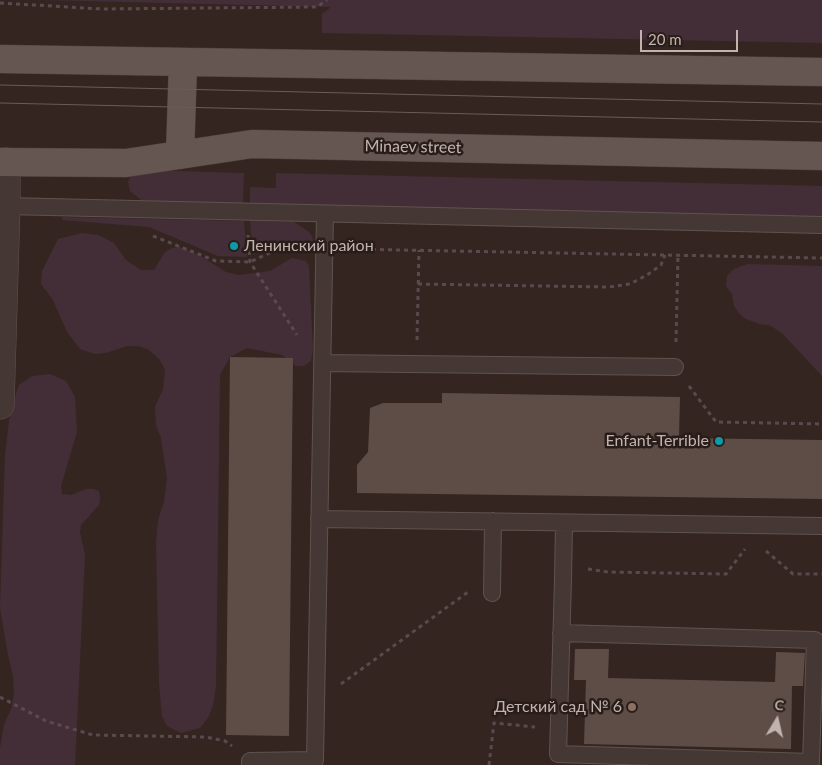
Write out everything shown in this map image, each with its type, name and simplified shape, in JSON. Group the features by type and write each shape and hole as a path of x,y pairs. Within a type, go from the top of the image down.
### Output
{"main road":[{"path":"5,60 822,72"},
{"path":"180,155 183,63"},
{"name":"Minaev street","path":"3,162 126,163 252,144 822,156"}],"street":[{"path":"0,405 6,206 3,162"}],"lane":[{"path":"6,206 822,226"},
{"path":"250,763 315,760 325,214"},
{"path":"322,363 675,367"},
{"path":"319,519 822,526"},
{"path":"492,593 493,521"},
{"path":"561,633 815,640 811,764 558,754 559,729 561,633 564,523"}],"path":[{"path":"0,4 102,9 317,7 327,0"},
{"path":"145,232 216,261 250,262 280,248 822,258"},
{"path":"417,364 419,250"},
{"path":"418,284 609,287 630,284 648,275 661,265 665,255"},
{"path":"678,255 675,367 716,422 822,424"},
{"path":"250,262 300,340"},
{"path":"563,565 608,572 726,574 747,547"},
{"path":"763,548 792,574 822,574"},
{"path":"316,702 492,574"},
{"path":"0,697 46,721 93,735 206,737 225,741 250,763"},
{"path":"489,765 494,723 559,729"}],"shaded area":[{"path":"43,0 822,0 822,43 322,33 322,14 331,7"},
{"path":"142,170 244,173 243,205 147,202 141,200 130,191 128,182 132,173"},
{"path":"276,173 822,186 822,217 250,205 250,187 276,188"},
{"path":"62,217 244,221 247,257 218,256 149,227 62,220"},
{"path":"250,220 294,222 308,231 312,236 314,244 281,242 253,255"},
{"path":"82,233 98,235 114,243 126,260 141,270 154,270 165,252 172,248 180,247 199,255 226,272 239,275 270,271 292,258 306,261 309,266 313,350 311,361 304,366 296,366 282,355 247,348 230,357 220,375 216,687 213,705 208,718 200,728 181,733 167,726 162,716 159,683 156,543 158,520 164,502 167,478 161,438 156,425 155,407 163,389 165,370 160,360 149,350 139,346 127,346 106,353 95,354 80,349 67,332 53,300 41,284 42,271 58,239"},
{"path":"748,264 822,266 822,376 782,333 769,325 759,324 744,318 734,306 732,294 726,286 727,276 734,269"},
{"path":"50,374 66,381 75,397 77,432 61,486 62,494 71,495 86,489 93,489 99,491 100,499 99,505 81,525 80,532 85,555 75,765 0,765 0,748 4,725 11,709 14,693 13,676 0,608 5,455 10,412 19,385 32,376"}],"building":[{"path":"230,357 293,358 289,736 226,735"},
{"path":"442,393 680,397 679,438 822,440 822,499 357,493 357,465 368,452 370,408 383,403 442,403"},
{"path":"575,649 609,649 608,678 775,682 776,652 805,653 803,686 792,686 791,749 584,744 586,680 574,680"}],"tram line":[{"path":"0,85 822,104"},
{"path":"0,103 822,122"}],"place":[{"name":"Ленинский район","path":"234,246"},
{"name":"Enfant-Terrible","path":"719,441"},
{"name":"Детский сад № 6","path":"632,707"}]}
